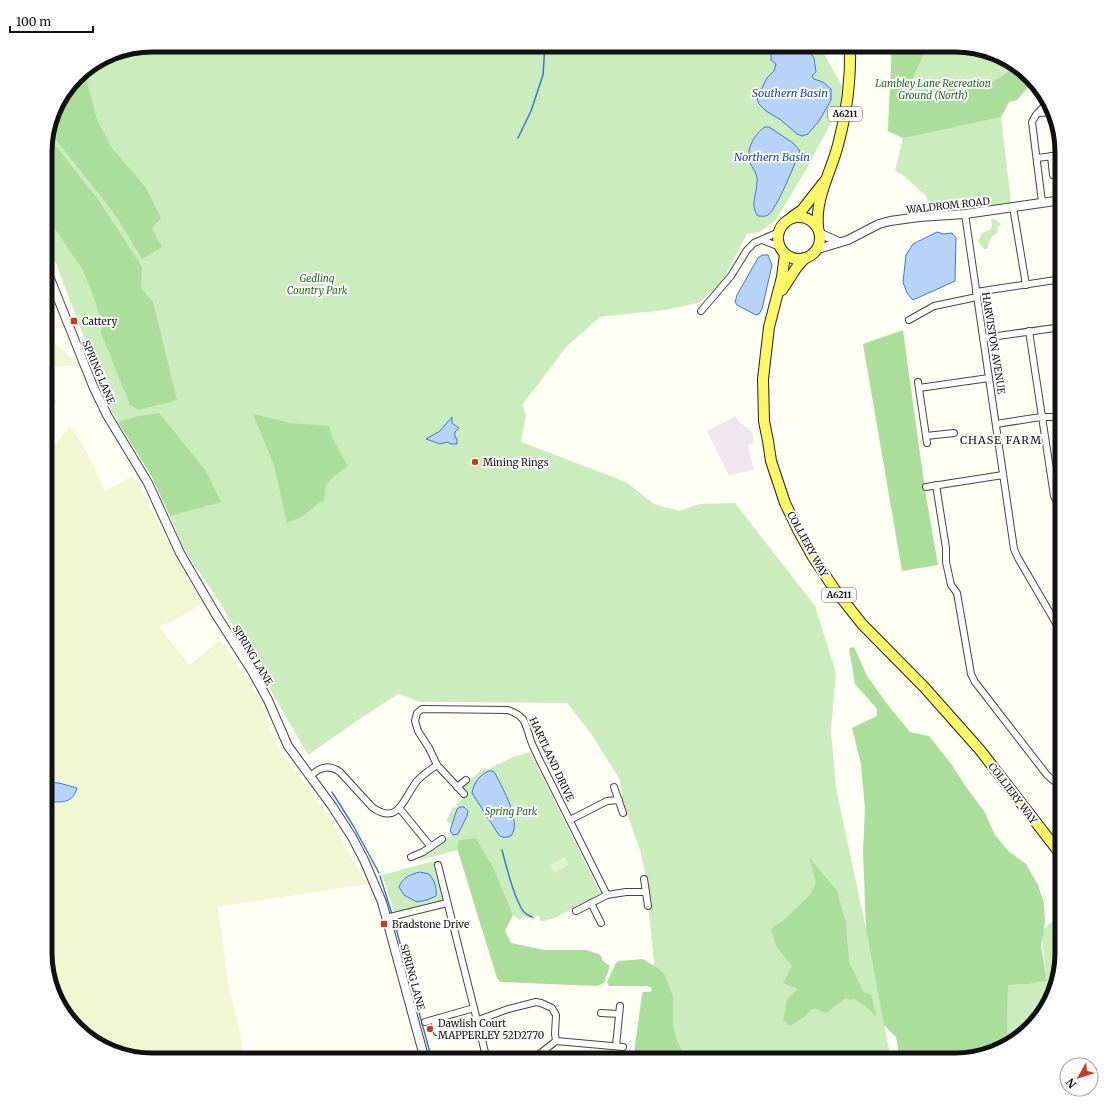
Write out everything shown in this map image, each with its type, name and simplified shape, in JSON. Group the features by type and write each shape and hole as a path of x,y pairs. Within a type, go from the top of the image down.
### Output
{"main road":[{"name":"A6211","path":"819,231 817,212 825,181 838,146 847,106 851,67 850,52"},
{"name":"A6211","path":"790,218 802,210 825,181"},
{"path":"804,217 814,222 819,231 821,241 818,249 810,256 805,258 793,258 783,250 778,239 779,232 783,224 790,218 804,217"},
{"name":"COLLIERY WAY","path":"783,250 782,277 769,328 763,379 764,421 772,461 785,502 813,557 835,590 857,618 925,688 957,724 1009,787 1055,847"},
{"name":"COLLIERY WAY","path":"776,300 797,267 805,258"},
{"name":"COLLIERY WAY","path":"1044,833 1055,840"}],"street":[{"path":"1042,202 1032,122 1044,106"},
{"path":"1038,113 1046,112"},
{"path":"1052,156 1053,175"},
{"path":"1037,158 1055,156"},
{"name":"WALDROM ROAD","path":"818,249 855,237 879,224 890,221 919,217 965,214 1055,201"},
{"path":"1013,207 1026,285"},
{"name":"HARVISTON AVENUE","path":"965,214 1013,544 1016,554 1055,622"},
{"path":"819,231 839,242"},
{"path":"701,311 731,276 747,250 754,244 779,232"},
{"path":"762,240 783,250"},
{"path":"909,320 934,306 976,295 1055,280"},
{"name":"SPRING LANE","path":"52,281 93,386 107,415 148,483 180,553 215,613 252,671 268,700 288,746 332,806 352,837 368,869 382,902 423,1053"},
{"path":"984,338 1055,328"},
{"path":"1029,331 1041,417 1055,498"},
{"path":"927,443 919,385 989,378"},
{"path":"996,424 1041,417 1055,417"},
{"path":"926,436 954,433"},
{"path":"926,487 1003,475"},
{"path":"936,486 946,548 946,562 951,585 956,592 971,674 1047,775 1055,781"},
{"name":"HARTLAND DRIVE","path":"437,765 429,748 418,731 415,721 418,713 422,709 508,710 518,714 526,723 530,740 607,895"},
{"path":"310,776 321,768 332,767 340,772 376,811 387,814 400,809 417,780 437,765 464,794"},
{"path":"457,787 466,780"},
{"path":"614,787 624,813"},
{"path":"570,820 607,802 619,800"},
{"path":"400,809 431,847"},
{"path":"411,857 423,852 442,839"},
{"path":"438,865 485,1053"},
{"path":"644,879 648,906"},
{"path":"576,911 607,895 626,892 646,892"},
{"path":"386,918 447,903"},
{"path":"591,903 601,923"},
{"path":"476,1020 508,1009 536,1002 541,1003 552,1008 556,1015 556,1042"},
{"path":"541,1053 556,1042 619,1047 620,1006"},
{"path":"425,1022 474,1008"},
{"path":"601,1013 619,1014"},
{"path":"434,1020 437,1032"}],"shaded area":[{"path":"736,416 739,422 752,431 754,443 748,445 754,470 729,475 707,431"}],"green space":[{"name":"Gedling Country Park","path":"146,52 823,52 842,86 840,106 807,168 775,221 760,232 747,234 722,281 697,303 665,310 600,317 567,346 522,405 526,415 521,442 626,482 654,504 679,511 699,504 735,503 815,606 836,673 831,731 836,788 866,929 890,1053 634,1053 642,992 651,991 654,961 644,867 640,850 623,803 620,780 592,735 567,703 421,702 398,694 308,755 222,606 182,546 151,475 112,412 56,263 52,256 52,146 55,126 65,102 81,81 96,69 120,57"},
{"path":"892,52 961,52 981,55 1005,65 1029,85 1017,100 1009,102 1001,117 1011,202 965,210 932,212 926,196 903,175 895,171 903,138 888,131"},
{"name":"Lambley Lane Recreation Ground (North)","path":"892,52 924,52 908,88 918,92 951,85 955,90 988,84 1002,76 1010,69 1029,85 1017,100 1009,102 1001,117 903,138 888,131"},
{"path":"86,77 97,120 112,148 146,188 161,218 152,228 162,247 142,259 118,219 53,137 55,126 65,102 81,81"},
{"path":"53,142 100,202 142,267 141,288 153,302 177,400 139,410 130,405 101,333 102,328 96,303 83,270 52,225"},
{"path":"991,219 994,219 1000,223 1000,225 998,226 997,233 991,237 987,249 984,249 978,241 982,233 990,230 992,226"},
{"path":"903,330 925,490 938,565 902,571 863,344"},
{"path":"52,341 79,365 52,367"},
{"path":"52,397 57,401 52,408"},
{"path":"159,413 206,471 221,502 170,516 151,475 118,422 139,416"},
{"path":"253,414 290,423 329,426 333,439 348,466 334,476 326,485 324,501 320,502 303,516 287,523 274,465"},
{"path":"70,426 85,449 105,491 133,476 201,604 174,621 159,626 189,665 220,640 253,688 264,709 275,744 329,816 366,884 218,907 228,983 241,1036 242,1053 152,1053 126,1050 108,1043 86,1028 69,1009 57,985 52,953 52,448"},
{"path":"854,647 867,676 910,732 929,736 952,765 984,811 995,835 1008,851 1026,864 1038,885 1044,903 1045,921 1041,946 1047,981 1008,985 1007,1038 981,1050 955,1053 899,1053 896,1037 884,1025 866,929 863,851 865,809 861,764 852,728 877,716 877,709 855,684 849,648"},
{"name":"Spring Park","path":"530,752 600,893 555,918 544,921 540,921 539,916 535,915 534,920 523,916 520,920 513,915 493,867 476,838 457,848 457,850 421,860 420,858 452,834 450,831 452,825 446,821 453,807 455,808 457,806 456,804 468,795 463,788 468,781 484,768 488,769 513,757"},
{"path":"476,838 493,867 513,915 505,931 511,943 544,950 586,950 599,954 603,961 610,966 604,983 597,986 500,982 497,978 457,848 459,840"},
{"path":"565,857 569,865 554,873 550,865"},
{"path":"809,857 837,891 846,923 849,962 864,993 871,994 877,1018 870,1010 855,999 850,1000 846,998 826,1013 814,1008 790,1026 783,1020 787,999 798,989 783,983 792,966 776,946 771,929 786,918 810,895 816,883"},
{"path":"434,861 434,867 443,899 441,902 395,914 382,875"},
{"path":"1053,921 1055,922 1055,953 1052,979 1045,997 1038,1009 1021,1028 1007,1038 1008,985 1047,981 1041,931"},
{"path":"643,959 659,969 665,975 673,998 673,1026 677,1041 683,1053 634,1053 643,992 651,992 652,988 647,986 609,986 607,982 616,963 619,961"}],"water":[{"name":"Southern Basin","path":"771,52 810,52 814,58 816,72 812,76 814,79 823,82 831,89 831,100 819,121 808,134 802,136 797,134 759,104 757,98 767,78 774,71 776,64 771,60"},
{"name":"Northern Basin","path":"765,127 769,127 793,143 800,151 786,185 772,211 767,216 758,216 754,207 757,177 750,162 749,152 752,142 758,133"},
{"path":"937,232 944,234 952,233 956,238 955,281 913,300 907,293 903,282 906,255 913,244"},
{"path":"762,255 768,255 772,265 762,309 759,314 756,315 737,305 735,302 737,295 758,258"},
{"path":"452,417 452,423 459,428 455,432 457,444 451,444 448,442 440,444 426,439 440,431"},
{"path":"493,771 496,775 507,797 513,814 514,830 511,836 502,837 499,835 472,793 478,780 483,774"},
{"path":"52,782 77,788 72,798 60,802 52,802"},
{"path":"464,807 468,811 467,816 458,834 453,835 450,831 457,809"},
{"path":"420,872 431,876 436,887 436,896 417,902 404,895 399,887 408,876"}],"waterway":[{"path":"518,138 531,111 543,75 545,52"},
{"path":"332,792 354,827 379,873"},
{"path":"502,850 520,907 524,912 532,917"},
{"path":"380,876 392,914"},
{"path":"394,921 430,1053"}],"place":[{"name":"Cattery","path":"74,321"},
{"name":"Mining Rings","path":"475,462"},
{"name":"Bradstone Drive","path":"384,924"},
{"name":"Dawlish Court MAPPERLEY 52D2770","path":"430,1029"}],"district":[{"name":"CHASE FARM","path":"1001,440"}]}
